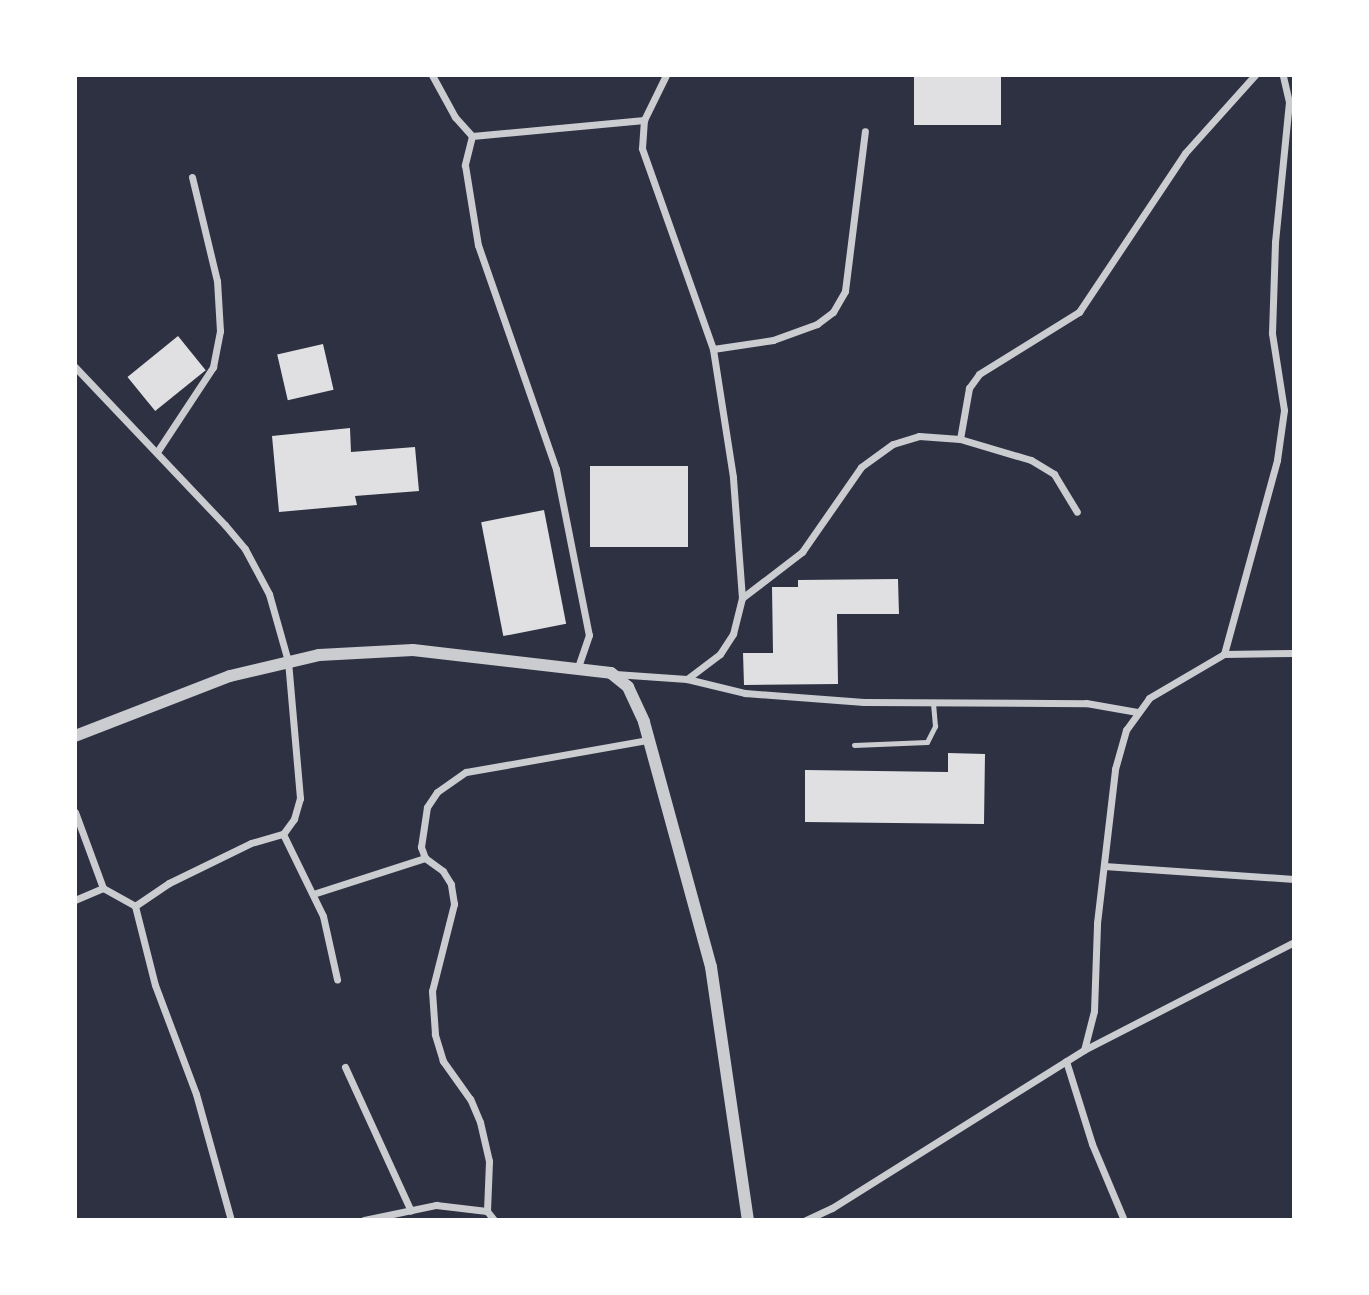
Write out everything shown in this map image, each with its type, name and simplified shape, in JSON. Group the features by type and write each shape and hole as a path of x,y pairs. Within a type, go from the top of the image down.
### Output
{"street":[{"path":"432,75 455,117 472,136"},
{"path":"666,75 643,120 642,148 658,200 713,349 733,478 742,598 733,634 720,654 687,679"},
{"path":"960,439 969,388 979,374 1065,323 1084,307 1185,153 1255,75"},
{"path":"1224,654 1277,460 1284,410 1272,333 1275,242 1289,102 1283,75"},
{"path":"472,136 643,120"},
{"path":"713,349 773,340 817,324 833,312 845,291 865,131"},
{"path":"472,136 465,166 478,245 559,482 589,635 577,669"},
{"path":"157,452 213,367 220,331 218,281 192,177"},
{"path":"75,367 245,549 268,594 288,661 300,798 294,819 283,834 251,843 181,877 135,906"},
{"path":"1284,410 1294,409"},
{"path":"742,598 802,552 861,467 893,444 919,436 960,439 1031,460 1054,474 1077,512"},
{"path":"75,736 167,698 288,661 370,650 413,650 687,679 745,693 933,703 1086,703 1137,712"},
{"path":"1084,1050 1094,1011 1104,866 1115,769 1126,730 1149,698 1224,654 1294,653"},
{"path":"611,673 628,687 636,703 711,967 748,1220"},
{"path":"487,1211 489,1161 480,1122 470,1098 443,1061 435,1034 432,991 454,904 443,871 425,858 421,847 427,807 452,779 466,772 648,740"},
{"path":"75,812 103,888 135,906 155,985 196,1094 230,1220"},
{"path":"283,834 313,894 337,979"},
{"path":"313,894 425,858"},
{"path":"1104,866 1294,879"},
{"path":"75,900 103,888"},
{"path":"806,1220 832,1208 1084,1050 1294,942"},
{"path":"1066,1061 1092,1144 1124,1220"},
{"path":"345,1067 411,1211"},
{"path":"364,1220 459,1204 487,1211 494,1220"}],"lane":[{"path":"855,745 927,742 935,726 933,703"}],"building":[{"path":"914,75 1001,75 1001,125 914,125"},
{"path":"178,336 206,370 155,411 127,377"},
{"path":"323,344 334,390 288,400 277,355"},
{"path":"350,428 351,452 415,447 419,491 355,496 357,505 279,512 272,436"},
{"path":"590,466 688,466 688,547 590,547"},
{"path":"544,510 566,624 503,636 481,522"},
{"path":"898,579 899,614 837,614 838,684 744,685 743,653 773,653 772,587 798,587 798,580"},
{"path":"948,753 985,754 984,824 805,822 805,770 948,772"}]}
